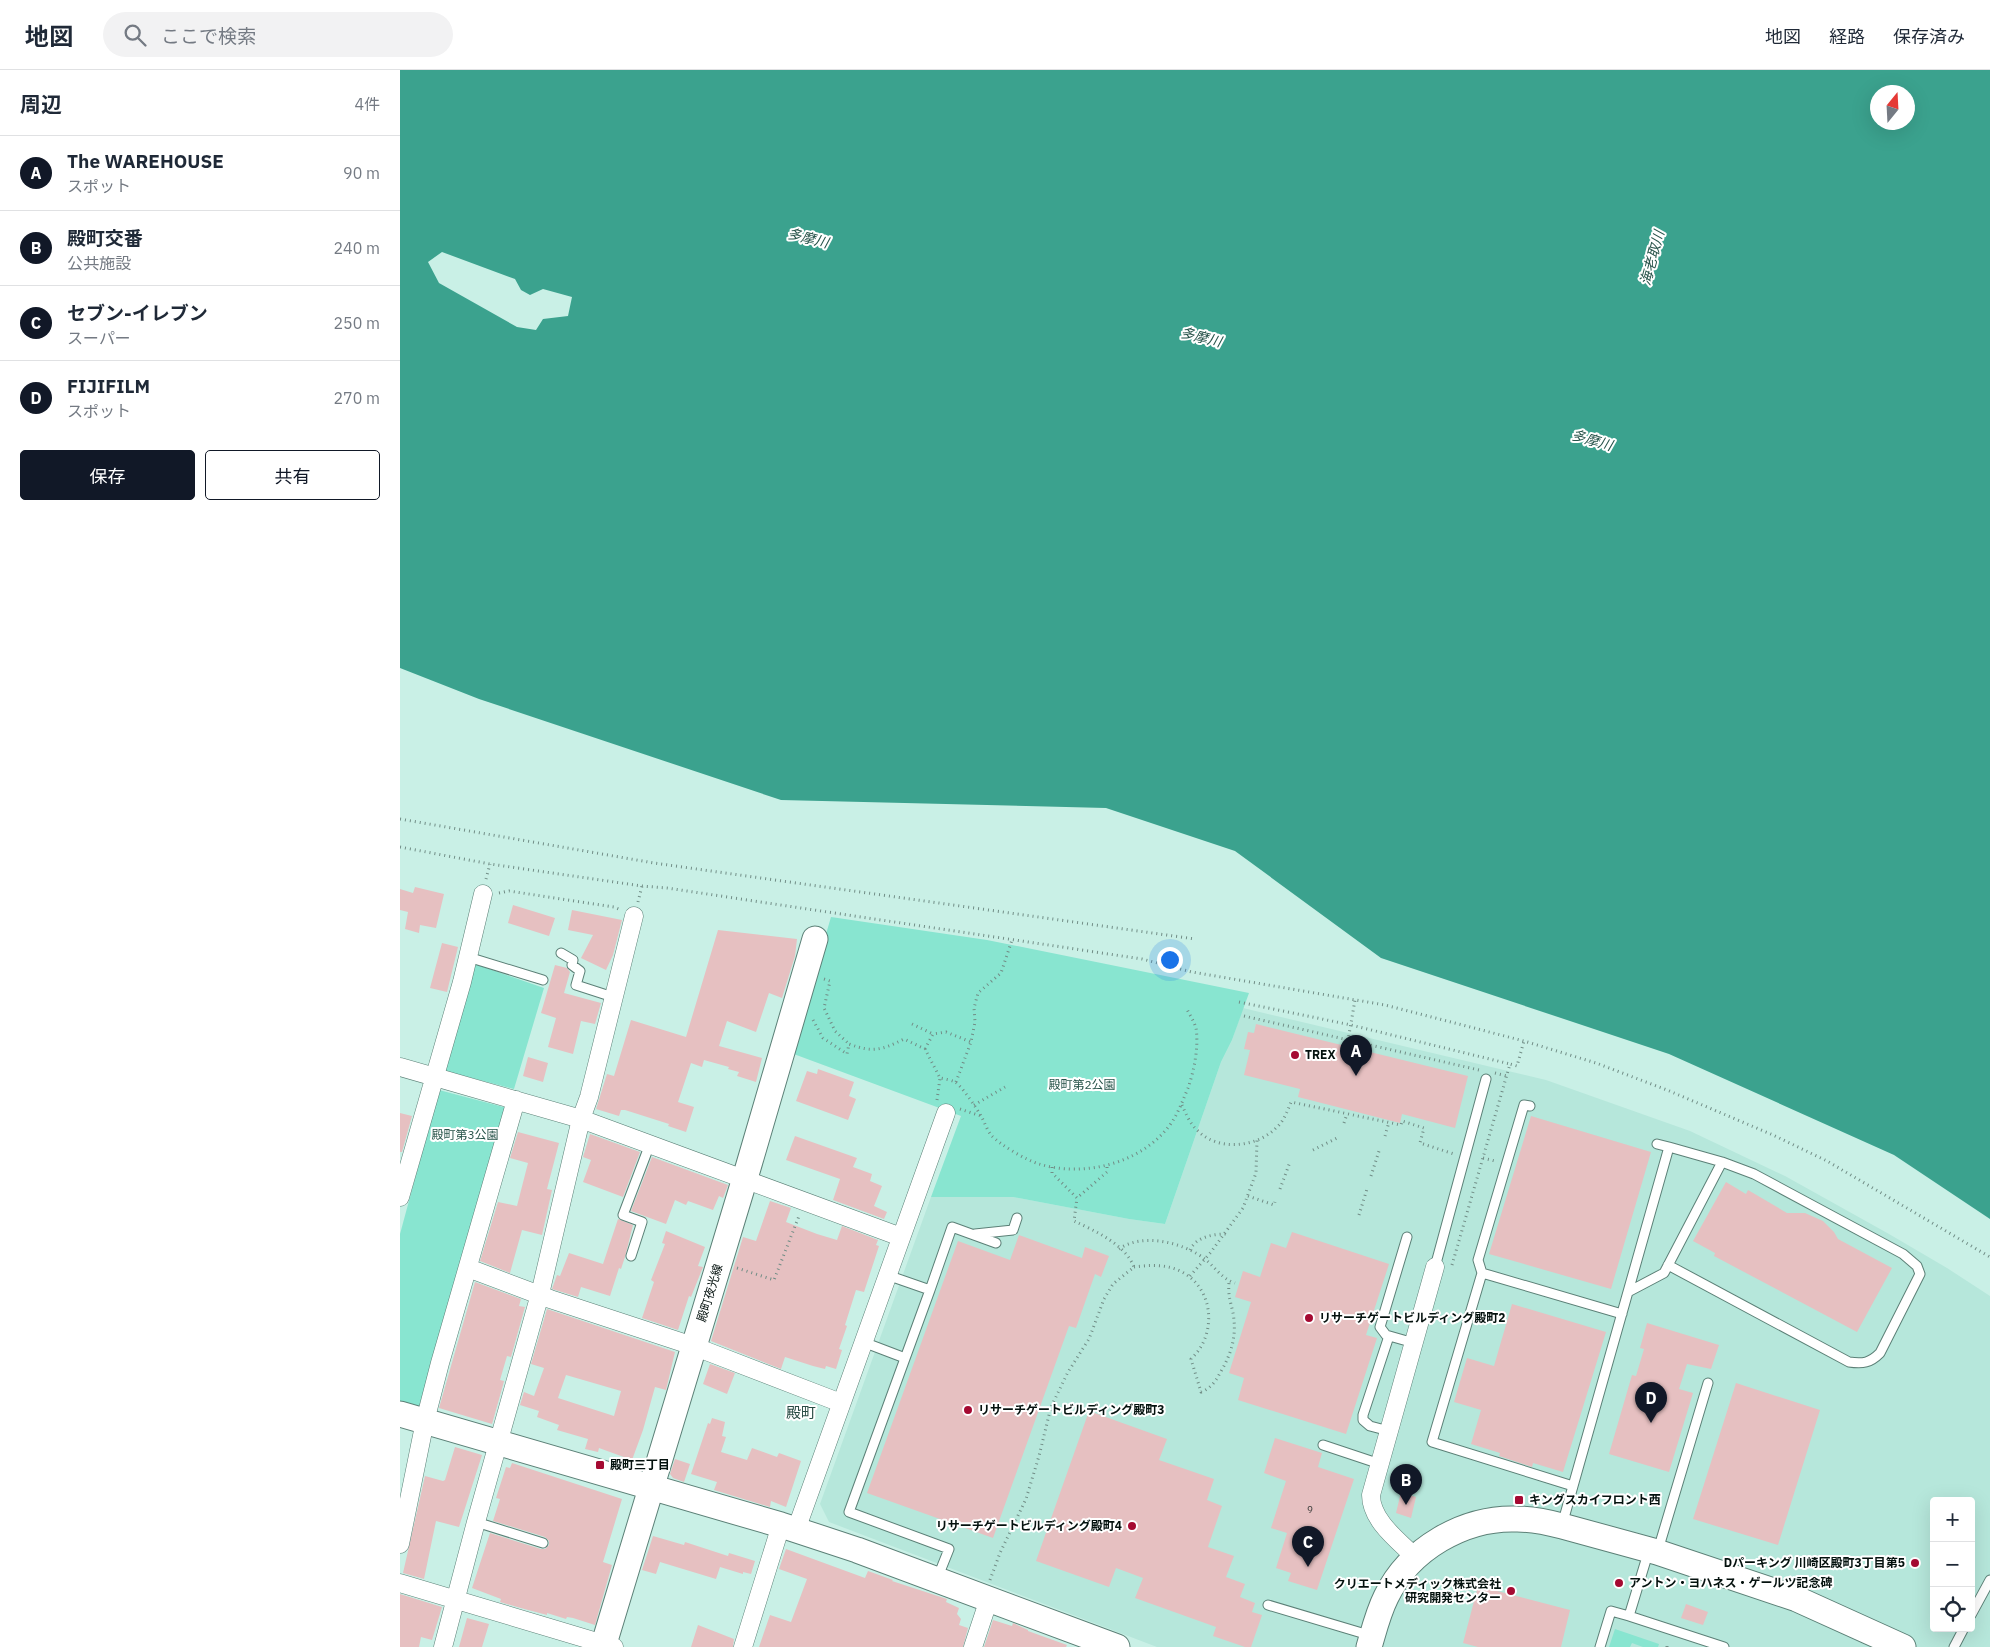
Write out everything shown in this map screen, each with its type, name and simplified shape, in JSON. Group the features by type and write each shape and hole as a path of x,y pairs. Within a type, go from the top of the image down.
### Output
{"street":[{"path":"400,1197 405,1158 435,1076 468,957 483,894"},
{"path":"443,1647 540,1294 581,1119 589,1097 634,916"},
{"name":"殿町夜光線","path":"607,1646 650,1488 815,939"},
{"path":"400,1067 581,1119 901,1237"},
{"path":"400,1544 425,1422 440,1362 516,1100"},
{"path":"743,1647 788,1528 841,1403 946,1113"},
{"path":"468,1268 693,1346 841,1403"},
{"path":"1416,1558 1391,1533 1374,1512 1371,1506 1371,1495 1414,1343 1443,1270"},
{"path":"400,1414 857,1550 937,1580 988,1593 1109,1646"},
{"path":"1370,1641 1379,1611 1387,1594 1401,1573 1427,1548 1452,1533 1476,1524 1515,1518 1562,1526 1653,1551 1797,1599 1903,1647"},
{"path":"400,1583 607,1646"},
{"path":"973,1647 988,1593"}],"lane":[{"path":"561,953 573,960 572,965 580,971 576,985 613,997"},
{"path":"468,957 543,980"},
{"path":"1443,1270 1450,1209 1486,1079"},
{"path":"1530,1106 1524,1105 1480,1253 1478,1260 1482,1273 1432,1442 1573,1486"},
{"path":"630,1256 642,1222 623,1215 650,1144"},
{"path":"1657,1144 1722,1162 1754,1174 1903,1254 1917,1266 1920,1274 1880,1353 1872,1362 1860,1364 1849,1362 1668,1265"},
{"path":"1562,1526 1669,1148"},
{"path":"1628,1292 1664,1273 1722,1162"},
{"path":"972,1235 1013,1230 1017,1218"},
{"path":"937,1580 949,1549 849,1512 952,1227 996,1243"},
{"path":"1407,1238 1381,1322 1383,1331 1389,1336 1414,1343"},
{"path":"1482,1273 1622,1314"},
{"path":"887,1275 930,1290"},
{"path":"1389,1336 1363,1420 1370,1426 1389,1431"},
{"path":"863,1342 905,1358"},
{"path":"1628,1616 1653,1551 1708,1383"},
{"path":"1322,1445 1380,1464"},
{"path":"476,1522 543,1543"},
{"path":"1975,1608 1990,1580"},
{"path":"1268,1605 1370,1641"},
{"path":"1600,1647 1612,1611 1724,1647"},
{"path":"1954,1647 1962,1632"}],"path":[{"path":"400,819 654,863 1195,939"},
{"path":"400,847 500,865 1142,959 1192,972 1355,1000 1524,1041 1596,1063 1667,1090 1773,1135 1827,1161 1990,1256"},
{"path":"483,894 510,891 614,907 634,916"},
{"path":"956,1082 971,1042 975,1022 974,1008 978,993 1001,973 1012,940"},
{"path":"830,981 824,1008 835,1031 850,1044 867,1051 889,1046 904,1039 925,1049 940,1078 956,1082 974,1106 990,1134 1014,1151 1038,1163 1052,1167 1076,1169 1099,1168 1121,1161 1157,1139 1171,1123 1182,1104 1195,1068 1196,1028 1186,1008"},
{"path":"1347,1046 1355,1000"},
{"path":"1240,1002 1350,1025 1516,1066 1524,1041"},
{"path":"1244,1016 1507,1076"},
{"path":"812,1018 823,1038 834,1047 846,1054 850,1044"},
{"path":"912,1024 932,1034 946,1032 971,1042"},
{"path":"925,1049 932,1034"},
{"path":"1443,1270 1510,1064"},
{"path":"974,1106 1005,1087"},
{"path":"1182,1104 1189,1120 1198,1131 1210,1139 1230,1145 1257,1140 1276,1128 1286,1116 1291,1102 1389,1122 1401,1124 1402,1121 1424,1128 1420,1143 1454,1154"},
{"path":"1344,1123 1347,1114"},
{"path":"1384,1136 1389,1122"},
{"path":"1313,1150 1339,1137"},
{"path":"1190,1276 1226,1234 1243,1208 1256,1173 1257,1140"},
{"path":"1371,1176 1380,1151"},
{"path":"1280,1189 1290,1162"},
{"path":"1107,1165 1107,1172 1077,1198 1074,1221 1102,1235 1130,1258 1134,1267"},
{"path":"1052,1167 1052,1173 1077,1198"},
{"path":"1359,1215 1367,1189"},
{"path":"1248,1196 1274,1205 1276,1202"},
{"path":"719,1263 774,1280 804,1202"},
{"path":"1190,1250 1194,1243 1214,1234 1226,1234"},
{"path":"1119,1249 1125,1245 1142,1241 1164,1242 1190,1250 1205,1259 1229,1282 1235,1284"},
{"path":"988,1593 1000,1553 1026,1499 1051,1407 1068,1372 1089,1339 1104,1299 1113,1284 1134,1267 1153,1265 1178,1270 1190,1276 1207,1302 1209,1313 1209,1330 1197,1354 1191,1359 1201,1392 1208,1390 1218,1377 1232,1349 1234,1335 1233,1313 1228,1296 1229,1282"}],"shaded area":[{"path":"1243,1008 1546,1080 1690,1131 1785,1176 1889,1234 1990,1296 1990,1647 1157,1647 829,1522 820,1504 931,1197 1013,1197 1165,1224 1221,1062 1232,1040"}],"green space":[{"name":"殿町第2公園","path":"831,917 987,940 1249,993 1232,1040 1221,1062 1165,1224 1013,1197 931,1197 961,1116 791,1053"},
{"path":"475,964 544,988 514,1089 445,1071"},
{"name":"殿町第3公園","path":"439,1090 511,1109 425,1408 400,1401 400,1234"},
{"path":"1615,1629 1659,1644 1658,1647 1643,1647 1632,1643 1630,1647 1609,1647"}],"water":[{"path":"400,70 1990,70 1990,1219 1894,1155 1669,1054 1381,958 1235,851 1106,808 781,800 479,699 400,668","holes":["442,252 515,279 521,290 530,295 543,289 572,297 568,316 543,319 536,330 517,327 439,283 428,262"]}],"building":[{"path":"415,887 444,894 436,928 420,925 419,933 405,929 408,912 400,910 400,889 413,893"},
{"path":"513,905 555,918 549,936 508,923"},
{"path":"572,910 622,920 613,955 606,970 581,958 593,935 568,930"},
{"path":"718,930 797,939 795,956 782,998 769,993 756,1032 727,1021 719,1046 762,1058 756,1082 737,1076 739,1072 728,1069 729,1067 704,1060 702,1067 691,1063 678,1102 694,1107 686,1132 668,1126 669,1124 625,1110 621,1110 619,1116 596,1109 607,1074 614,1076 631,1020 686,1037"},
{"path":"442,943 458,947 447,992 430,988"},
{"path":"555,965 567,968 570,972 564,993 601,1003 595,1024 581,1021 573,1054 548,1047 556,1018 541,1013"},
{"path":"1256,1024 1468,1076 1455,1128 1402,1114 1400,1123 1298,1097 1300,1089 1244,1075 1250,1050 1244,1049 1248,1032 1254,1033"},
{"path":"528,1057 548,1063 543,1082 523,1076"},
{"path":"818,1069 854,1082 849,1096 856,1099 848,1120 796,1101 807,1071 817,1074"},
{"path":"400,1113 412,1116 402,1152 400,1152"},
{"path":"1531,1116 1651,1152 1611,1289 1489,1254"},
{"path":"518,1132 559,1143 547,1189 552,1190 542,1235 522,1230 510,1273 480,1261 498,1202 517,1206 528,1163 510,1158"},
{"path":"590,1134 640,1152 623,1197 583,1182 591,1160 583,1157"},
{"path":"795,1136 857,1158 853,1167 872,1174 870,1181 882,1186 874,1206 887,1212 884,1219 833,1200 840,1179 786,1160"},
{"path":"652,1157 728,1185 723,1198 719,1196 713,1210 688,1201 686,1205 675,1200 666,1224 631,1211"},
{"path":"1726,1182 1746,1194 1748,1190 1787,1213 1805,1213 1823,1221 1838,1239 1892,1268 1857,1332 1714,1256 1715,1253 1693,1241"},
{"path":"770,1201 791,1208 786,1222 817,1234 837,1240 842,1226 878,1240 876,1245 879,1246 864,1292 856,1290 845,1325 847,1326 839,1349 842,1350 836,1369 826,1366 825,1369 785,1357 781,1369 711,1341 743,1237 756,1241"},
{"path":"618,1219 633,1225 625,1257 621,1269 619,1268 610,1296 581,1287 578,1297 552,1289 557,1275 560,1276 569,1253 603,1264"},
{"path":"666,1231 705,1247 698,1266 703,1267 691,1297 689,1296 678,1330 642,1318 654,1282 651,1280 665,1244 662,1243"},
{"name":"リサーチゲートビルディング殿町2","path":"1292,1232 1389,1264 1366,1335 1377,1338 1346,1434 1238,1400 1244,1378 1229,1373 1251,1302 1235,1297 1243,1271 1260,1277 1271,1243 1286,1248"},
{"name":"リサーチゲートビルディング殿町3","path":"1019,1235 1082,1258 1085,1247 1109,1256 1101,1277 1095,1274 1076,1328 1069,1326 993,1538 867,1493 958,1241 1010,1260"},
{"path":"475,1282 521,1299 519,1306 525,1307 511,1357 507,1356 500,1380 504,1381 492,1424 439,1408"},
{"path":"1512,1304 1606,1332 1563,1472 1533,1463 1532,1467 1499,1456 1500,1453 1471,1444 1481,1410 1454,1402 1467,1358 1494,1366"},
{"path":"547,1309 675,1352 666,1390 655,1387 632,1460 599,1448 598,1452 585,1449 588,1439 557,1430 559,1425 537,1417 539,1411 520,1405 524,1392 534,1396 544,1368 531,1364","holes":["566,1375 621,1391 614,1416 558,1398"]},
{"path":"1647,1323 1719,1345 1711,1369 1687,1364 1679,1389 1693,1393 1669,1472 1609,1454 1632,1375 1636,1376 1644,1349 1640,1348"},
{"path":"710,1364 735,1373 727,1394 703,1384"},
{"path":"1736,1383 1820,1410 1778,1545 1693,1519"},
{"name":"リサーチゲートビルディング殿町4","path":"1089,1411 1167,1439 1159,1460 1214,1479 1207,1500 1222,1506 1208,1547 1234,1556 1226,1577 1245,1584 1240,1597 1255,1603 1252,1612 1262,1615 1251,1647 1245,1647 1213,1636 1216,1627 1135,1598 1143,1578 1116,1568 1109,1587 1036,1561"},
{"path":"712,1418 725,1422 722,1436 726,1437 721,1452 747,1460 752,1448 777,1457 779,1453 801,1461 786,1507 771,1501 770,1507 714,1490 717,1482 691,1474 708,1423 710,1424"},
{"path":"1275,1438 1322,1453 1318,1467 1354,1479 1317,1590 1288,1581 1291,1573 1276,1568 1287,1533 1271,1528 1286,1481 1264,1473"},
{"path":"455,1447 482,1455 459,1527 436,1521 424,1579 403,1573 425,1476 445,1480"},
{"path":"675,1459 690,1464 684,1482 673,1478 670,1474"},
{"path":"512,1463 622,1499 603,1562 612,1565 595,1625 573,1618 567,1617 566,1619 547,1613 547,1615 500,1602 501,1599 472,1588 490,1533 541,1549 545,1549 549,1545 549,1541 545,1537 493,1521 500,1499 496,1498 506,1467 510,1468"},
{"path":"1401,1492 1416,1497 1411,1518 1396,1513"},
{"path":"653,1536 684,1545 685,1542 728,1556 729,1553 755,1561 751,1574 743,1572 743,1574 720,1567 716,1579 660,1562 656,1574 642,1570"},
{"path":"786,1549 865,1578 868,1571 947,1599 946,1602 959,1608 957,1614 961,1619 959,1625 968,1628 963,1647 759,1647 770,1615 791,1622 807,1579 779,1569"},
{"path":"1478,1586 1570,1610 1561,1647 1478,1647 1463,1643"},
{"path":"400,1594 442,1607 432,1640 421,1637 419,1647 400,1647"},
{"path":"1686,1604 1708,1612 1703,1625 1681,1618"},
{"path":"467,1618 489,1624 482,1647 459,1647"},
{"path":"993,1620 1012,1626 1013,1623 1028,1631 1067,1645 1066,1647 984,1647"},
{"path":"698,1625 734,1639 733,1647 691,1647"}],"place":[{"name":"TREX","path":"1295,1055"},
{"name":"The WAREHOUSE","path":"1356,1076"},
{"name":"リサーチゲートビルディング殿町2","path":"1309,1318"},
{"name":"リサーチゲートビルディング殿町3","path":"968,1410"},
{"name":"FIJIFILM","path":"1651,1423"},
{"name":"殿町三丁目","path":"600,1465"},
{"name":"キングスカイフロント西","path":"1519,1500"},
{"name":"殿町交番","path":"1406,1505"},
{"name":"リサーチゲートビルディング殿町4","path":"1132,1526"},
{"name":"Dパーキング 川崎区殿町3丁目第5","path":"1915,1563"},
{"name":"セブン-イレブン","path":"1308,1567"},
{"name":"アントン・ヨハネス・ゲールツ記念碑","path":"1619,1583"},
{"name":"クリエートメディック株式会社 研究開発センター","path":"1511,1591"}],"district":[{"name":"殿町","path":"801,1413"}],"water label":[{"name":"多摩川","path":"808,238"},
{"name":"海老取川","path":"1652,258"},
{"name":"多摩川","path":"1201,337"},
{"name":"多摩川","path":"1592,440"}]}
